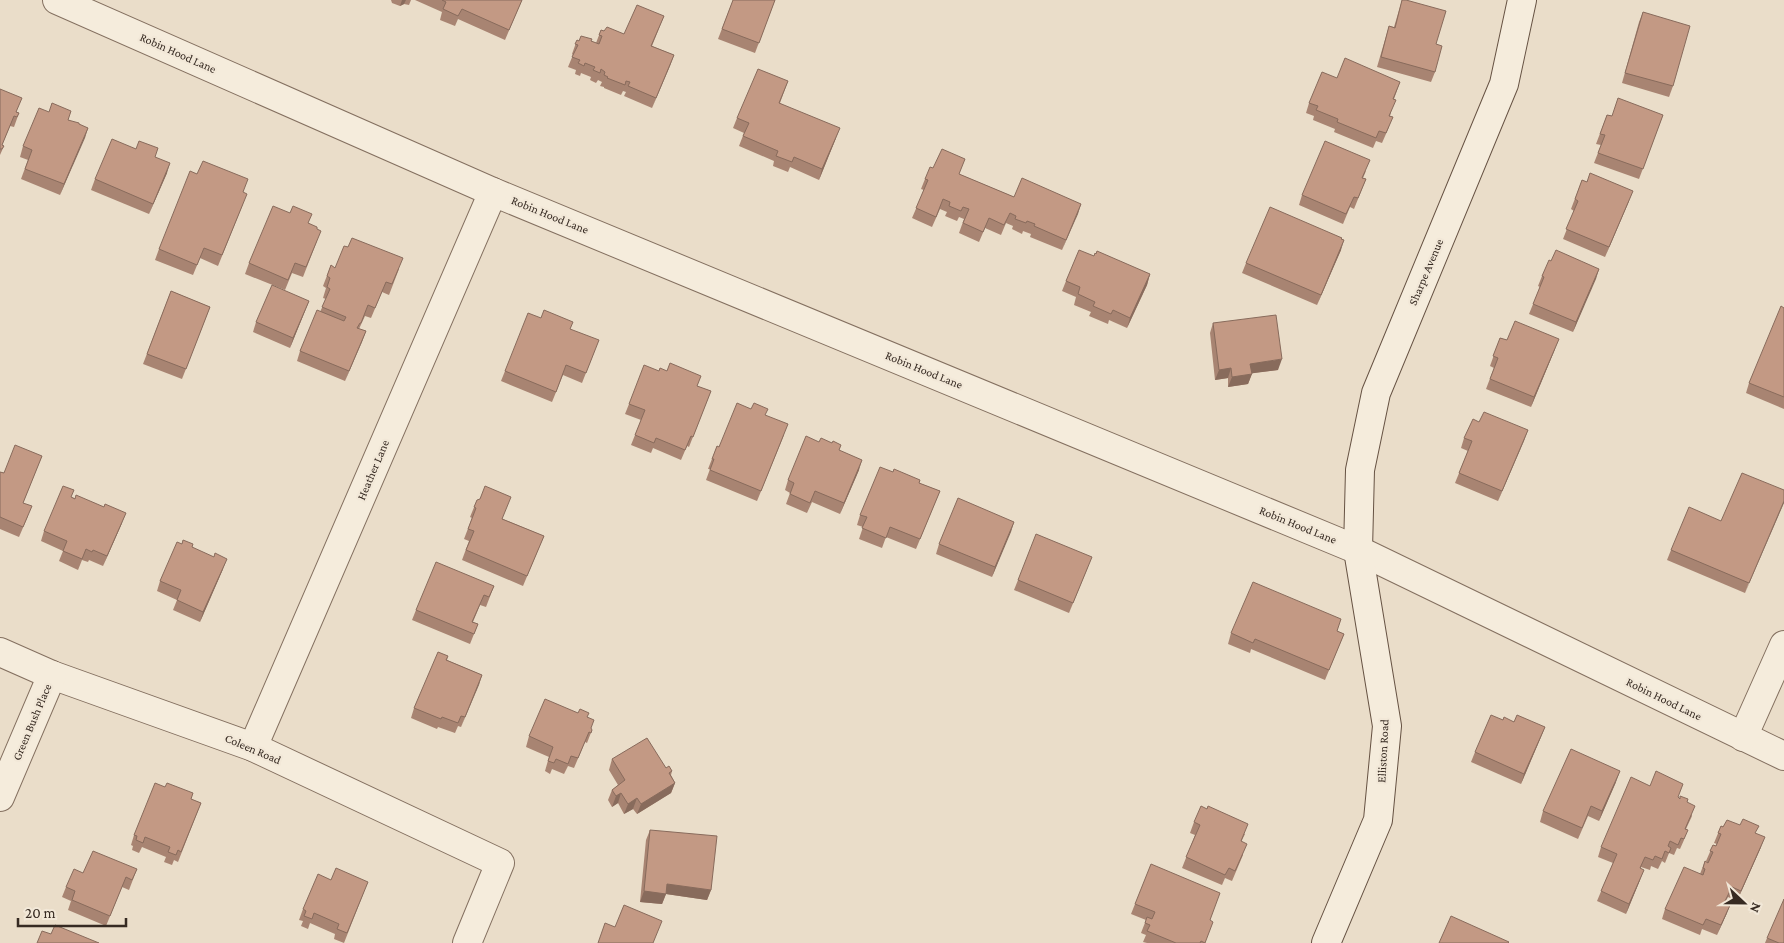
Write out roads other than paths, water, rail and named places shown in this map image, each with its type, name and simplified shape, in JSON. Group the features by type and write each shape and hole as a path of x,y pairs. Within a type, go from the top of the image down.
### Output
{"street":[{"name":"Robin Hood Lane","path":"57,0 493,192 1358,550 1784,756"},
{"name":"Sharpe Avenue","path":"1358,550 1360,470 1376,394 1504,84 1522,0"},
{"name":"Heather Lane","path":"253,747 493,192"},
{"name":"Elliston Road","path":"1326,943 1378,820 1387,726 1358,550"},
{"path":"1744,737 1784,645"},
{"name":"Coleen Road","path":"0,652 52,675 253,747 500,863 467,943"},
{"name":"Green Bush Place","path":"0,797 52,675"}]}
